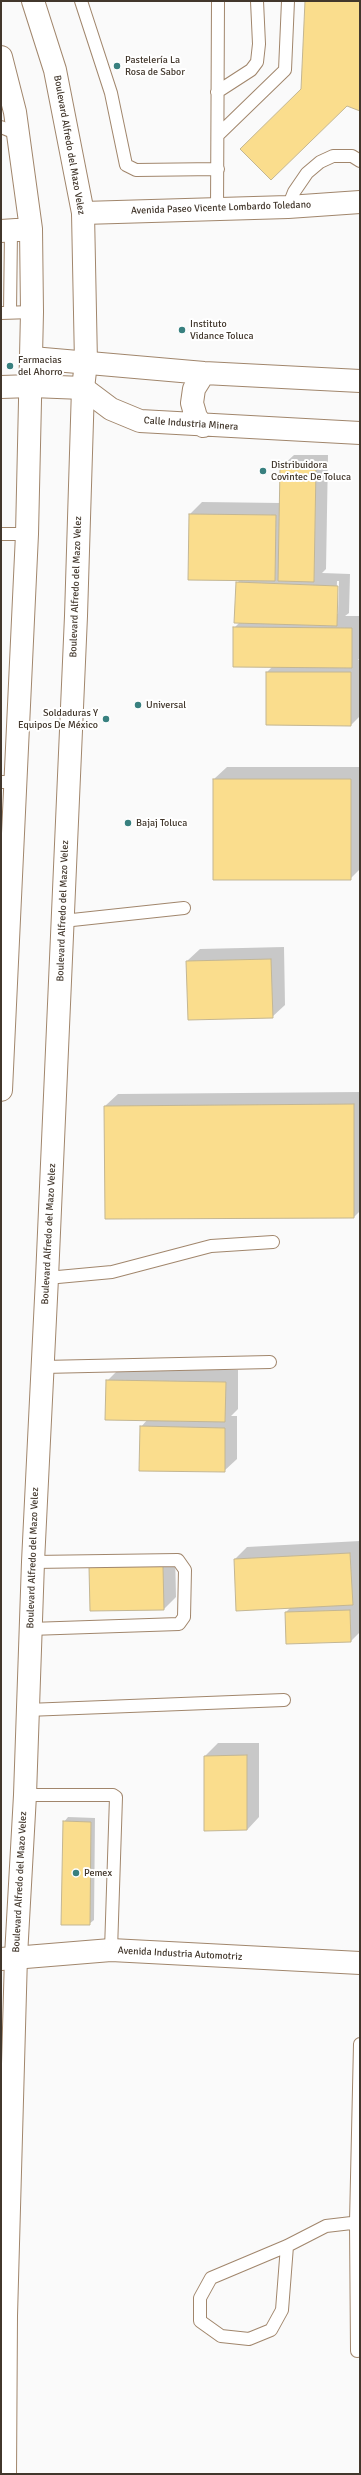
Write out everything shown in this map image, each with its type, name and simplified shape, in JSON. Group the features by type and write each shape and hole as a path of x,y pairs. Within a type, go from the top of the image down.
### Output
{"main road":[{"name":"Boulevard Alfredo del Mazo Velez","path":"5,2474 9,1958 25,1795 32,1562 43,1367 63,921 83,388 86,363 83,213 56,70 33,1"},
{"path":"1,57 10,86 10,130 14,230 32,312 32,386 27,534 8,782 1,1090"},
{"name":"Avenida Paseo Vicente Lombardo Toledano","path":"83,213 218,210 360,202"},
{"path":"32,358 204,373 360,381"},
{"path":"203,426 196,417 192,403 194,389 204,373"},
{"path":"1,388 32,386 83,388"},
{"name":"Calle Industria Minera","path":"83,388 110,408 140,421 203,426 360,433"},
{"name":"Avenida Industria Automotriz","path":"9,1958 110,1950 360,1963"}],"lane":[{"path":"81,1 111,93 126,165 136,170 218,169"},
{"path":"218,1 218,210"},
{"path":"217,92 251,70 257,62 259,38 257,1"},
{"path":"218,135 284,70 288,1"},
{"path":"288,207 294,192 307,173 320,162 333,156 352,156 360,161"},
{"path":"14,230 5,312 32,312"},
{"path":"1,534 27,534"},
{"path":"63,921 184,908"},
{"path":"47,1278 112,1272 211,1246 273,1242"},
{"path":"43,1367 270,1362"},
{"path":"30,1629 179,1624 184,1617 185,1570 178,1560 32,1562"},
{"path":"28,1710 284,1700"},
{"path":"25,1795 113,1795 116,1797 110,1950"},
{"path":"357,2351 360,2044"},
{"path":"287,2246 282,2310 271,2330 250,2339 221,2336 200,2321 200,2298 211,2278 287,2246 326,2226 358,2222"}],"building":[{"path":"305,1 360,1 360,111 347,106 271,180 240,149 301,89"},
{"path":"280,467 316,468 314,582 278,581"},
{"path":"189,514 276,515 275,581 188,580"},
{"path":"236,582 338,586 337,626 234,623"},
{"path":"233,627 352,628 352,668 233,667"},
{"path":"266,672 351,672 351,726 266,725"},
{"path":"213,779 351,779 351,880 213,880"},
{"path":"271,959 273,1018 188,1020 186,961"},
{"path":"354,1104 354,1218 105,1219 104,1106"},
{"path":"106,1380 226,1382 225,1422 105,1420"},
{"path":"140,1426 225,1428 225,1472 139,1471"},
{"path":"350,1553 353,1605 236,1611 234,1559"},
{"path":"163,1566 164,1610 90,1611 89,1567"},
{"path":"350,1610 351,1642 286,1644 285,1612"},
{"path":"247,1755 247,1830 204,1831 204,1756"},
{"name":"Pemex","path":"63,1821 91,1822 90,1925 61,1925"}],"place":[{"name":"Pastelería La Rosa de Sabor","path":"117,66"},
{"name":"Instituto Vidance Toluca","path":"182,330"},
{"name":"Farmacias del Ahorro","path":"10,366"},
{"name":"Distribuidora Covintec De Toluca","path":"263,471"},
{"name":"Universal","path":"138,705"},
{"name":"Soldaduras Y Equipos De México","path":"106,719"},
{"name":"Bajaj Toluca","path":"128,823"},
{"name":"Pemex","path":"76,1873"}]}
